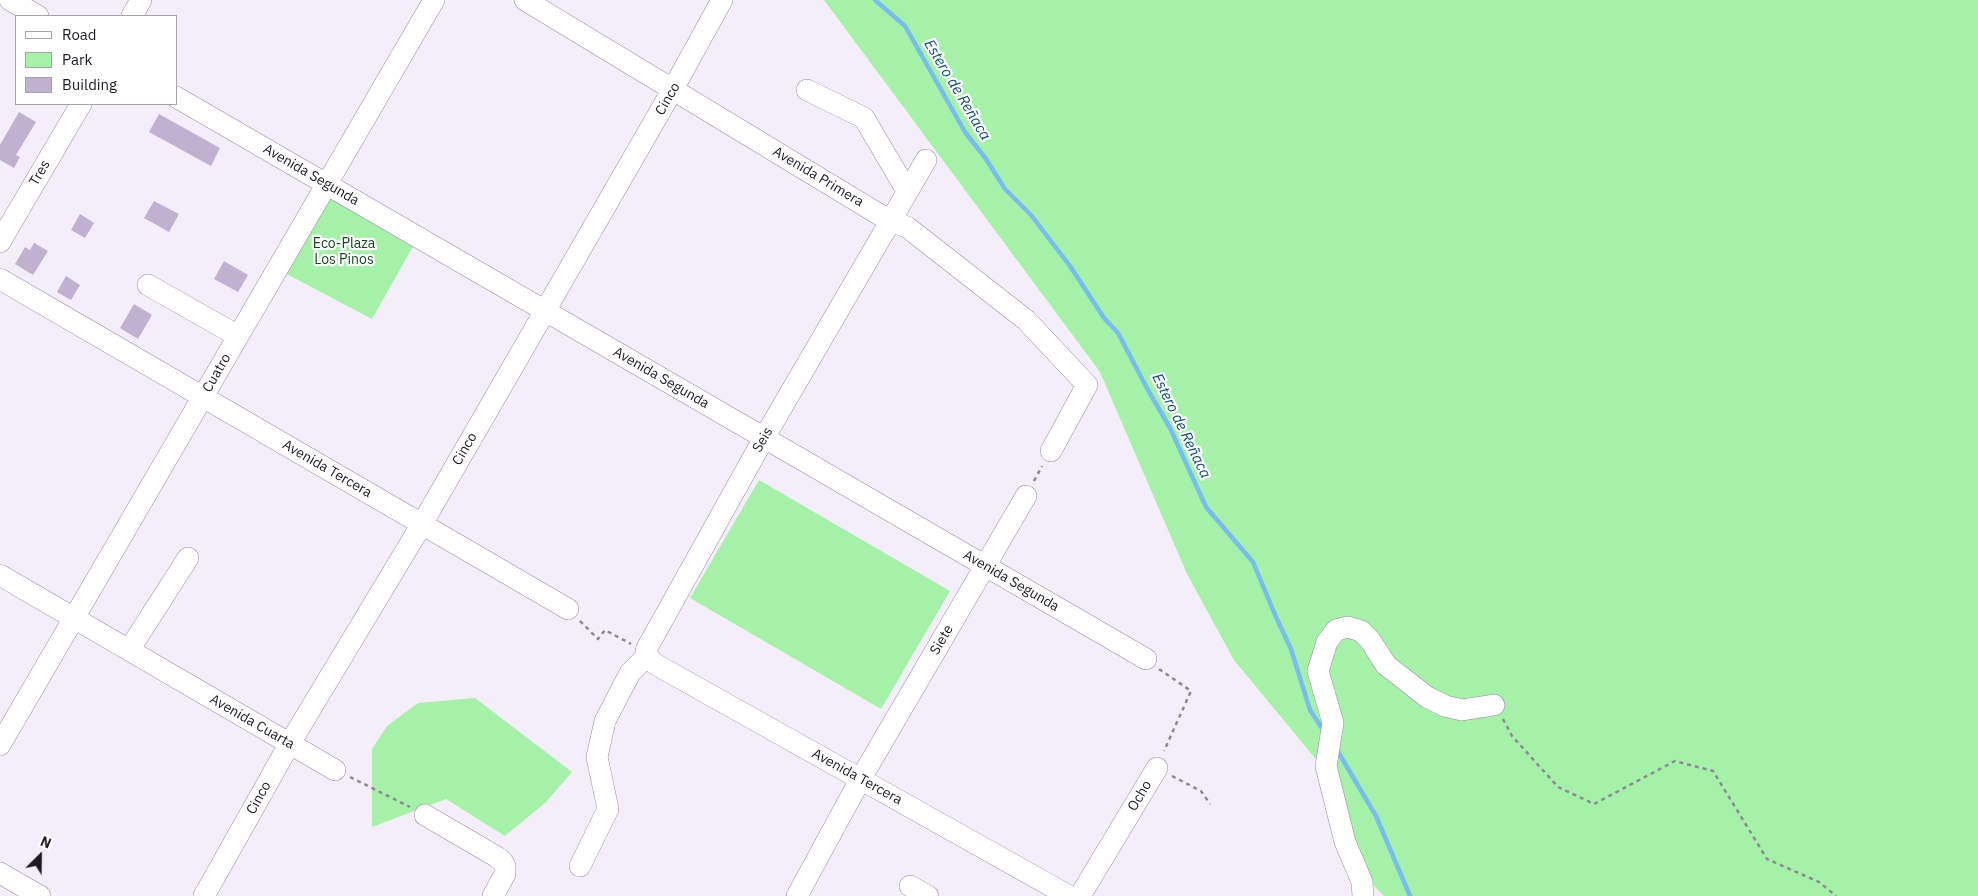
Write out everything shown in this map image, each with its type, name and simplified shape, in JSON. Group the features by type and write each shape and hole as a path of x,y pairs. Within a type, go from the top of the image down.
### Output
{"street":[{"path":"10,0 36,15"},
{"path":"133,15 141,0"},
{"name":"Cuatro","path":"0,745 434,0"},
{"name":"Avenida Primera","path":"525,0 890,220 907,227 1026,320 1087,384 1051,451"},
{"name":"Cinco","path":"204,896 290,744 422,524 546,311 673,90 722,0"},
{"path":"807,90 864,118 907,191"},
{"name":"Avenida Segunda","path":"178,98 1146,659"},
{"name":"Tres","path":"0,242 80,105"},
{"name":"Seis","path":"580,866 608,809 597,757 605,721 630,673 646,654 764,438 926,160"},
{"name":"Avenida Tercera","path":"0,279 568,609"},
{"path":"148,285 238,336"},
{"name":"Siete","path":"797,896 860,780 1026,496"},
{"path":"129,650 188,558"},
{"name":"Avenida Cuarta","path":"0,575 335,770"},
{"path":"1363,896 1362,882 1345,842 1326,766 1333,723 1318,671 1327,642 1336,630 1348,627 1361,631 1370,640 1386,665 1427,697 1445,706 1462,710 1494,705"},
{"name":"Avenida Tercera","path":"646,654 655,664 1068,896"},
{"name":"Ocho","path":"1080,896 1157,768"},
{"path":"425,815 497,857 505,866 505,874 493,896"},
{"path":"0,873 40,896"}],"path":[{"path":"1026,496 1051,451"},
{"path":"568,609 598,640 605,630 646,654"},
{"name":"Ocho","path":"1146,659 1191,691 1157,768"},
{"path":"1494,705 1512,736 1558,787 1594,804 1675,761 1713,771 1767,859 1820,882 1836,896"},
{"path":"1157,768 1201,791 1210,804"},
{"path":"335,770 425,815"}],"green space":[{"path":"824,0 1978,0 1978,896 1384,896 1374,886 1324,769 1234,660 1187,574 1100,372"},
{"name":"Eco-Plaza Los Pinos","path":"328,188 416,241 372,319 281,271"},
{"path":"759,480 950,591 881,709 690,598"},
{"path":"475,698 572,772 545,803 505,836 446,799 372,827 372,749 387,726 418,703"}],"building":[{"path":"19,112 36,122 16,155 20,157 14,168 0,160 0,145"},
{"path":"159,114 220,148 211,166 149,132"},
{"path":"154,201 179,214 169,232 144,218"},
{"path":"80,214 94,223 85,238 71,230"},
{"path":"34,243 48,251 33,275 15,264 25,247 30,250"},
{"path":"224,261 248,275 238,292 214,279"},
{"path":"66,276 80,285 71,300 57,292"},
{"path":"134,304 152,315 138,339 120,328"}],"waterway":[{"name":"Estero de Reñaca","path":"875,0 905,26 965,132 986,159 1005,189 1031,215 1070,266 1104,318 1118,333 1170,428 1206,507 1253,562 1291,649 1310,710 1324,731"},
{"name":"Estero de Reñaca","path":"1337,750 1376,816 1410,896"}]}
